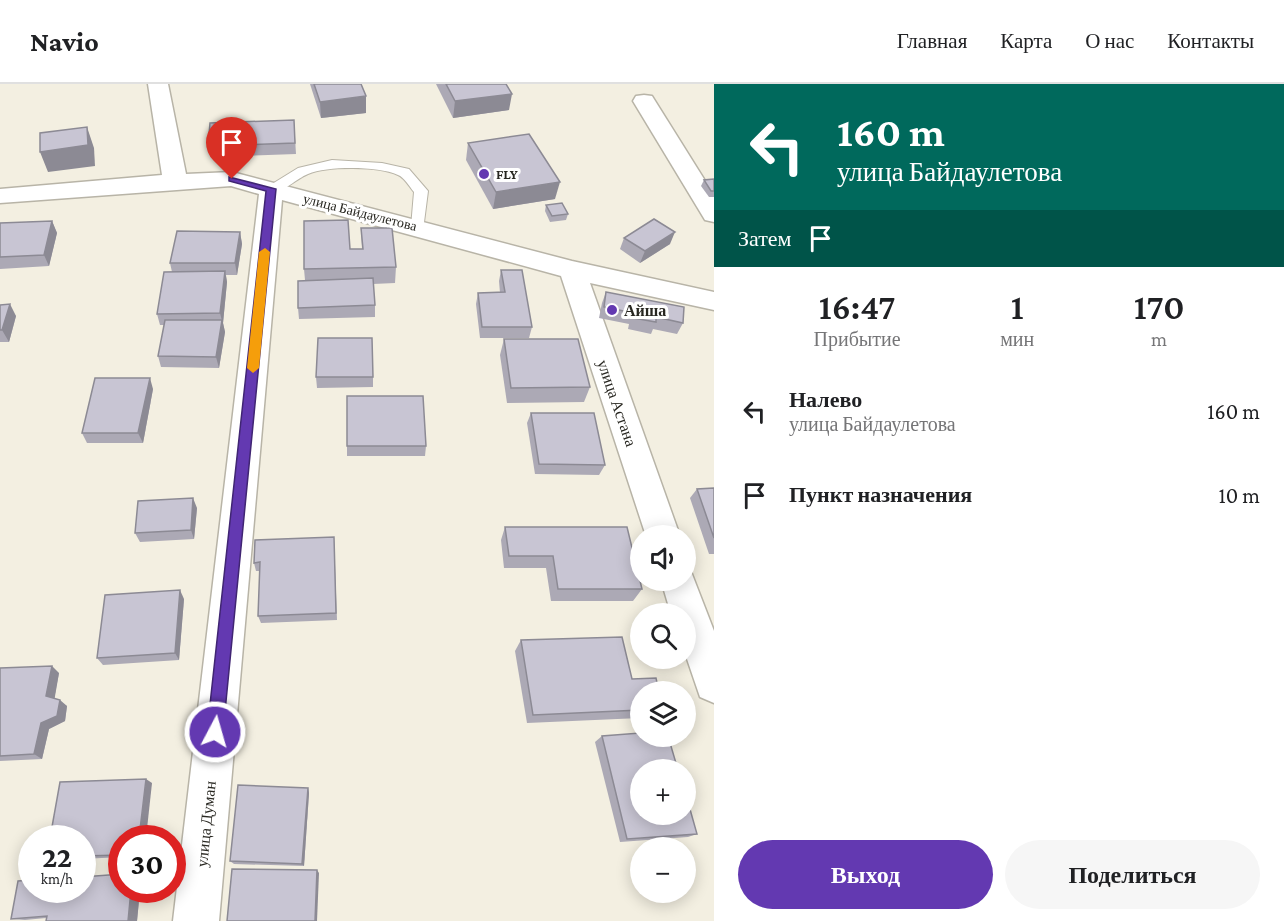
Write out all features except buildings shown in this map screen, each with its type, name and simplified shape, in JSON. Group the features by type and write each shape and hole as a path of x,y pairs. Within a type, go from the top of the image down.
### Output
{"street":[{"path":"158,84 175,180"},
{"path":"644,101 714,214"},
{"name":"улица Байдаулетова","path":"0,196 175,180 232,179 572,270 714,301"},
{"name":"улица Думан","path":"196,921 271,189"},
{"name":"улица Астана","path":"572,270 659,525"},
{"path":"682,591 714,684"}],"lane":[{"path":"271,189 303,171 332,164 382,167 404,172 422,191 418,227"}],"slow traffic":[{"path":"253,368 265,252"}],"place":[{"name":"FLY","path":"484,174"},
{"name":"Айша","path":"612,310"}],"route":[{"path":"215,732 271,189 232,179"}]}
